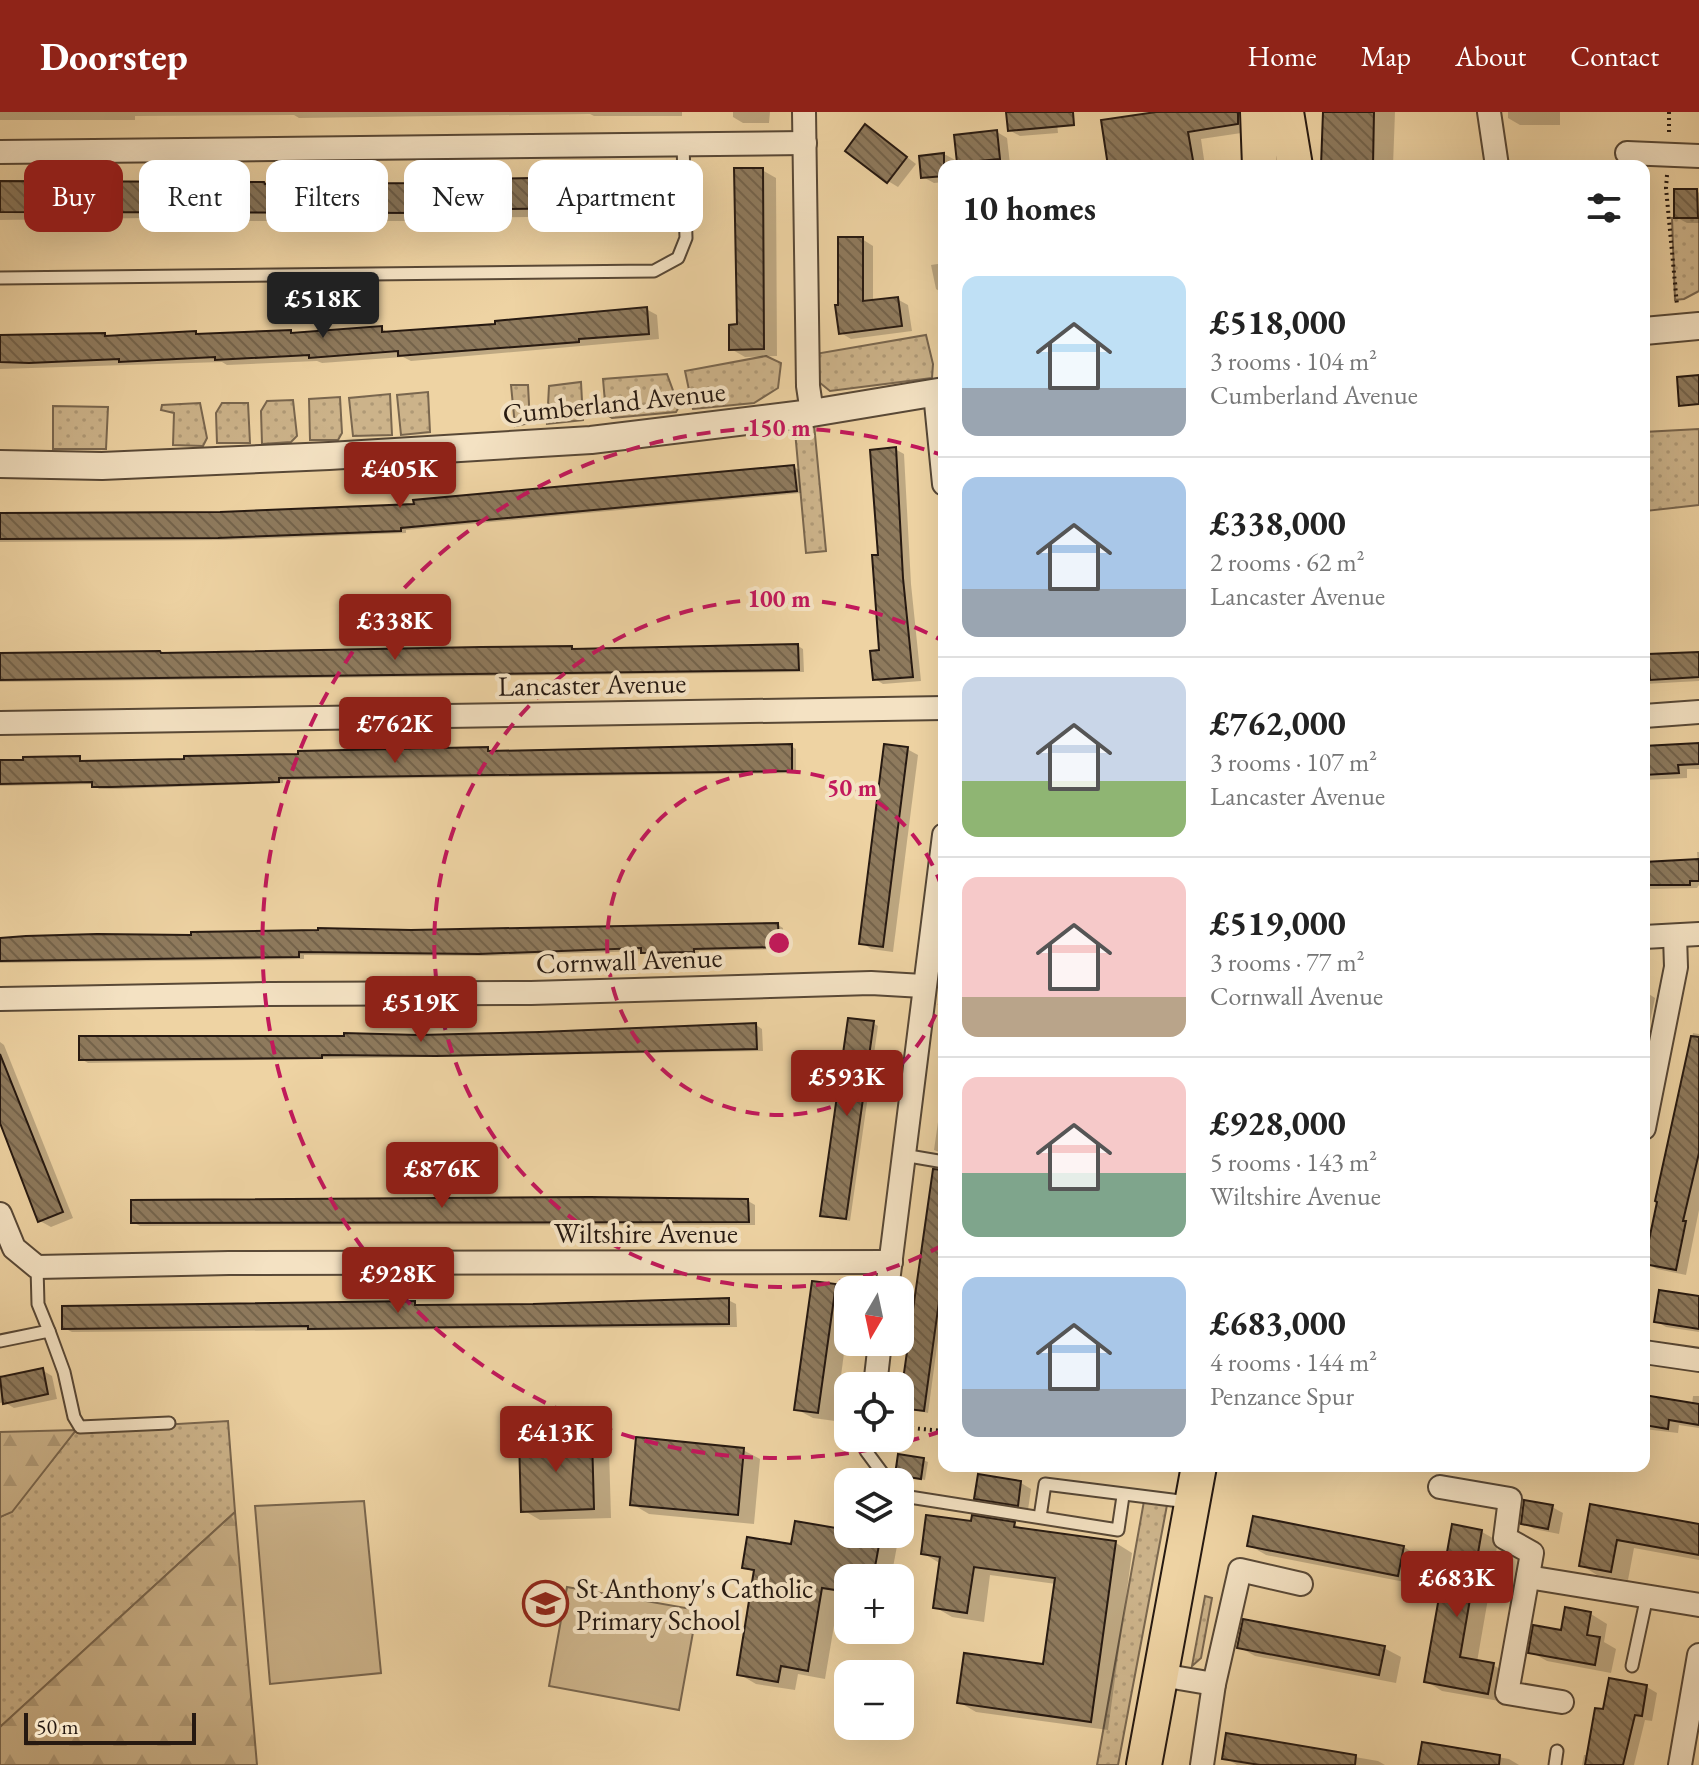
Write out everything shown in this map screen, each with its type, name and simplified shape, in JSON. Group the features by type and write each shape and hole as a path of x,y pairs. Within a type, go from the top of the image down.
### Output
{"main road":[{"path":"1258,112 1260,160"},
{"path":"1286,112 1294,160"},
{"path":"1144,1765 1198,1472"}],"street":[{"path":"804,112 808,386 812,413"},
{"path":"1489,112 1496,160"},
{"path":"0,152 805,143"},
{"path":"1627,153 1699,156"},
{"path":"1650,330 1699,326"},
{"name":"Cumberland Avenue","path":"0,464 102,466 591,440 812,413 938,392"},
{"name":"Lancaster Avenue","path":"0,723 938,708"},
{"path":"1650,716 1699,712"},
{"path":"889,1276 938,878"},
{"path":"1650,937 1699,934"},
{"path":"1650,1098 1676,967 1675,936"},
{"name":"Cornwall Avenue","path":"0,999 531,993 871,983 923,986"},
{"path":"0,1214 14,1248 37,1267"},
{"name":"Wiltshire Avenue","path":"37,1267 229,1263 891,1262"},
{"path":"1650,1353 1699,1360"},
{"path":"1440,1487 1510,1499 1505,1538 1532,1553 1507,1693 1562,1702"},
{"path":"1202,1765 1214,1684 1240,1570 1301,1584"},
{"path":"1528,1577 1699,1605"},
{"path":"1687,1757 1699,1655"},
{"path":"1161,1675 1214,1684"}],"lane":[{"path":"0,278 654,271 678,258 686,238 683,145"},
{"path":"903,1155 938,1161"},
{"path":"37,1267 38,1304 64,1372 74,1417 80,1427 169,1423"},
{"path":"0,1341 49,1331"},
{"path":"1040,1517 1045,1484 1123,1496 1192,1502"},
{"path":"914,1498 1118,1530 1123,1496"},
{"path":"1632,1666 1647,1596"},
{"path":"1555,1765 1557,1751"}],"path":[{"path":"1669,112 1666,188 1677,308"},
{"path":"914,1428 938,1430"}],"green space":[{"path":"1672,218 1699,218 1699,291 1675,300"},
{"path":"926,335 933,364 932,378 830,391 814,378 815,354"},
{"path":"766,356 781,363 778,388 754,403 693,409 685,371"},
{"path":"667,374 679,407 676,412 612,418 606,414 603,379"},
{"path":"581,382 583,420 547,424 549,386"},
{"path":"511,385 528,385 530,423 515,426"},
{"path":"428,392 430,432 401,435 397,395"},
{"path":"390,394 392,435 353,436 349,398"},
{"path":"340,397 342,433 338,440 310,440 309,399"},
{"path":"293,400 297,436 291,442 262,444 261,411 267,401"},
{"path":"200,403 207,438 203,446 173,445 174,413 161,410 162,405"},
{"path":"222,403 248,403 250,443 217,443 216,413"},
{"path":"53,406 108,407 106,449 53,449"},
{"path":"814,424 826,551 806,553 795,431"},
{"path":"1699,429 1699,505 1650,511 1650,432"},
{"path":"228,1421 235,1512 0,1727 0,1517 12,1511 76,1430"},
{"path":"76,1430 12,1512 0,1517 0,1432"},
{"path":"364,1501 381,1673 270,1684 255,1506"},
{"path":"1144,1501 1167,1505 1118,1765 1097,1765"},
{"path":"235,1512 257,1765 0,1765 0,1727"},
{"path":"567,1587 697,1610 679,1710 549,1686"},
{"path":"1205,1596 1212,1598 1201,1658 1192,1666"}],"building":[{"path":"1006,112 1073,112 1074,125 1008,131"},
{"path":"1156,112 1238,112 1238,124 1188,132 1193,160 1107,160 1101,120"},
{"path":"1323,112 1374,112 1373,160 1321,160"},
{"path":"865,124 907,157 887,183 845,151"},
{"path":"997,130 1000,159 957,160 954,135"},
{"path":"944,153 944,160 938,160 938,177 921,178 919,156"},
{"path":"734,168 763,168 764,349 729,350 729,325 737,324"},
{"path":"512,178 528,178 528,209 512,209"},
{"path":"0,181 24,181 24,212 0,212"},
{"path":"123,181 139,182 139,212 123,212"},
{"path":"250,182 265,184 266,213 250,213"},
{"path":"388,183 404,183 404,213 388,213"},
{"path":"1674,189 1697,189 1698,218 1674,218"},
{"path":"838,237 863,237 863,301 898,297 902,326 839,334 835,305 838,305"},
{"path":"647,307 649,334 579,339 579,342 398,356 398,351 309,358 309,355 215,360 215,357 119,362 119,359 0,362 0,335 105,333 105,336 291,330 291,333 382,326 382,332 495,324 495,321"},
{"path":"1699,375 1699,404 1679,406 1677,377"},
{"path":"896,447 903,578 913,677 873,680 870,651 879,650 872,555 878,555 870,450"},
{"path":"794,465 797,491 401,528 401,531 218,538 0,539 0,513 220,512 414,504 413,500"},
{"path":"798,644 799,670 0,680 0,653 572,646 572,649"},
{"path":"1699,652 1699,677 1650,680 1650,654"},
{"path":"1699,743 1699,764 1678,765 1679,773 1650,775 1650,746"},
{"path":"792,744 792,771 279,778 279,782 111,787 92,787 92,782 0,784 0,760 23,760 23,757 80,756 80,761 298,754 298,751 488,747 488,751"},
{"path":"884,744 908,747 883,947 859,944"},
{"path":"1699,859 1699,881 1690,881 1690,885 1650,885 1650,862"},
{"path":"778,923 779,947 694,949 694,952 641,953 641,948 479,954 299,952 299,957 0,961 0,938 26,936 191,935 191,932 318,928 411,930"},
{"path":"848,1018 874,1021 846,1219 820,1216"},
{"path":"756,1023 757,1049 79,1060 79,1036 419,1035"},
{"path":"1691,1036 1699,1037 1699,1153 1683,1221 1686,1221 1676,1270 1650,1265 1655,1201"},
{"path":"0,1054 63,1212 38,1222 0,1123"},
{"path":"933,1169 938,1169 938,1309 924,1411 914,1410 914,1372 904,1372 906,1356 914,1356 914,1303"},
{"path":"748,1199 749,1222 131,1223 131,1200"},
{"path":"812,1281 834,1284 818,1413 794,1410"},
{"path":"1659,1290 1699,1296 1699,1329 1654,1322"},
{"path":"729,1298 729,1324 62,1329 62,1306 415,1301 415,1305 533,1304"},
{"path":"43,1368 48,1394 3,1404 0,1377"},
{"path":"1650,1396 1699,1404 1699,1425 1669,1420 1668,1429 1650,1426"},
{"path":"592,1437 594,1509 521,1512 519,1439"},
{"path":"636,1437 744,1448 738,1515 630,1505"},
{"path":"898,1454 924,1458 921,1479 914,1478 914,1468 896,1468"},
{"path":"978,1474 1021,1481 1018,1506 974,1499"},
{"path":"1524,1500 1553,1505 1548,1529 1521,1524"},
{"path":"1590,1504 1699,1524 1699,1555 1617,1540 1611,1572 1579,1566"},
{"path":"926,1515 971,1521 972,1515 1015,1522 1014,1527 1116,1541 1091,1722 957,1703 964,1653 1043,1664 1055,1578 974,1567 967,1613 933,1608 940,1557 921,1554"},
{"path":"1253,1516 1404,1546 1398,1576 1247,1546"},
{"path":"795,1521 834,1528 834,1548 878,1548 876,1564 834,1564 834,1590 822,1588 808,1671 781,1666 778,1682 737,1675 754,1570 742,1568 747,1537 791,1544"},
{"path":"1452,1524 1482,1530 1460,1657 1494,1663 1488,1694 1424,1682"},
{"path":"1565,1607 1591,1612 1587,1635 1600,1637 1595,1665 1528,1653 1533,1625 1561,1630"},
{"path":"1243,1619 1385,1646 1379,1675 1237,1648"},
{"path":"1609,1678 1647,1685 1642,1716 1635,1715 1623,1765 1585,1765 1595,1708 1603,1709"},
{"path":"1226,1733 1356,1755 1355,1765 1260,1765 1222,1759"},
{"path":"1422,1742 1500,1755 1499,1765 1418,1765"}],"place":[{"name":"St Anthony's Catholic Primary School","path":"545,1604"}]}
